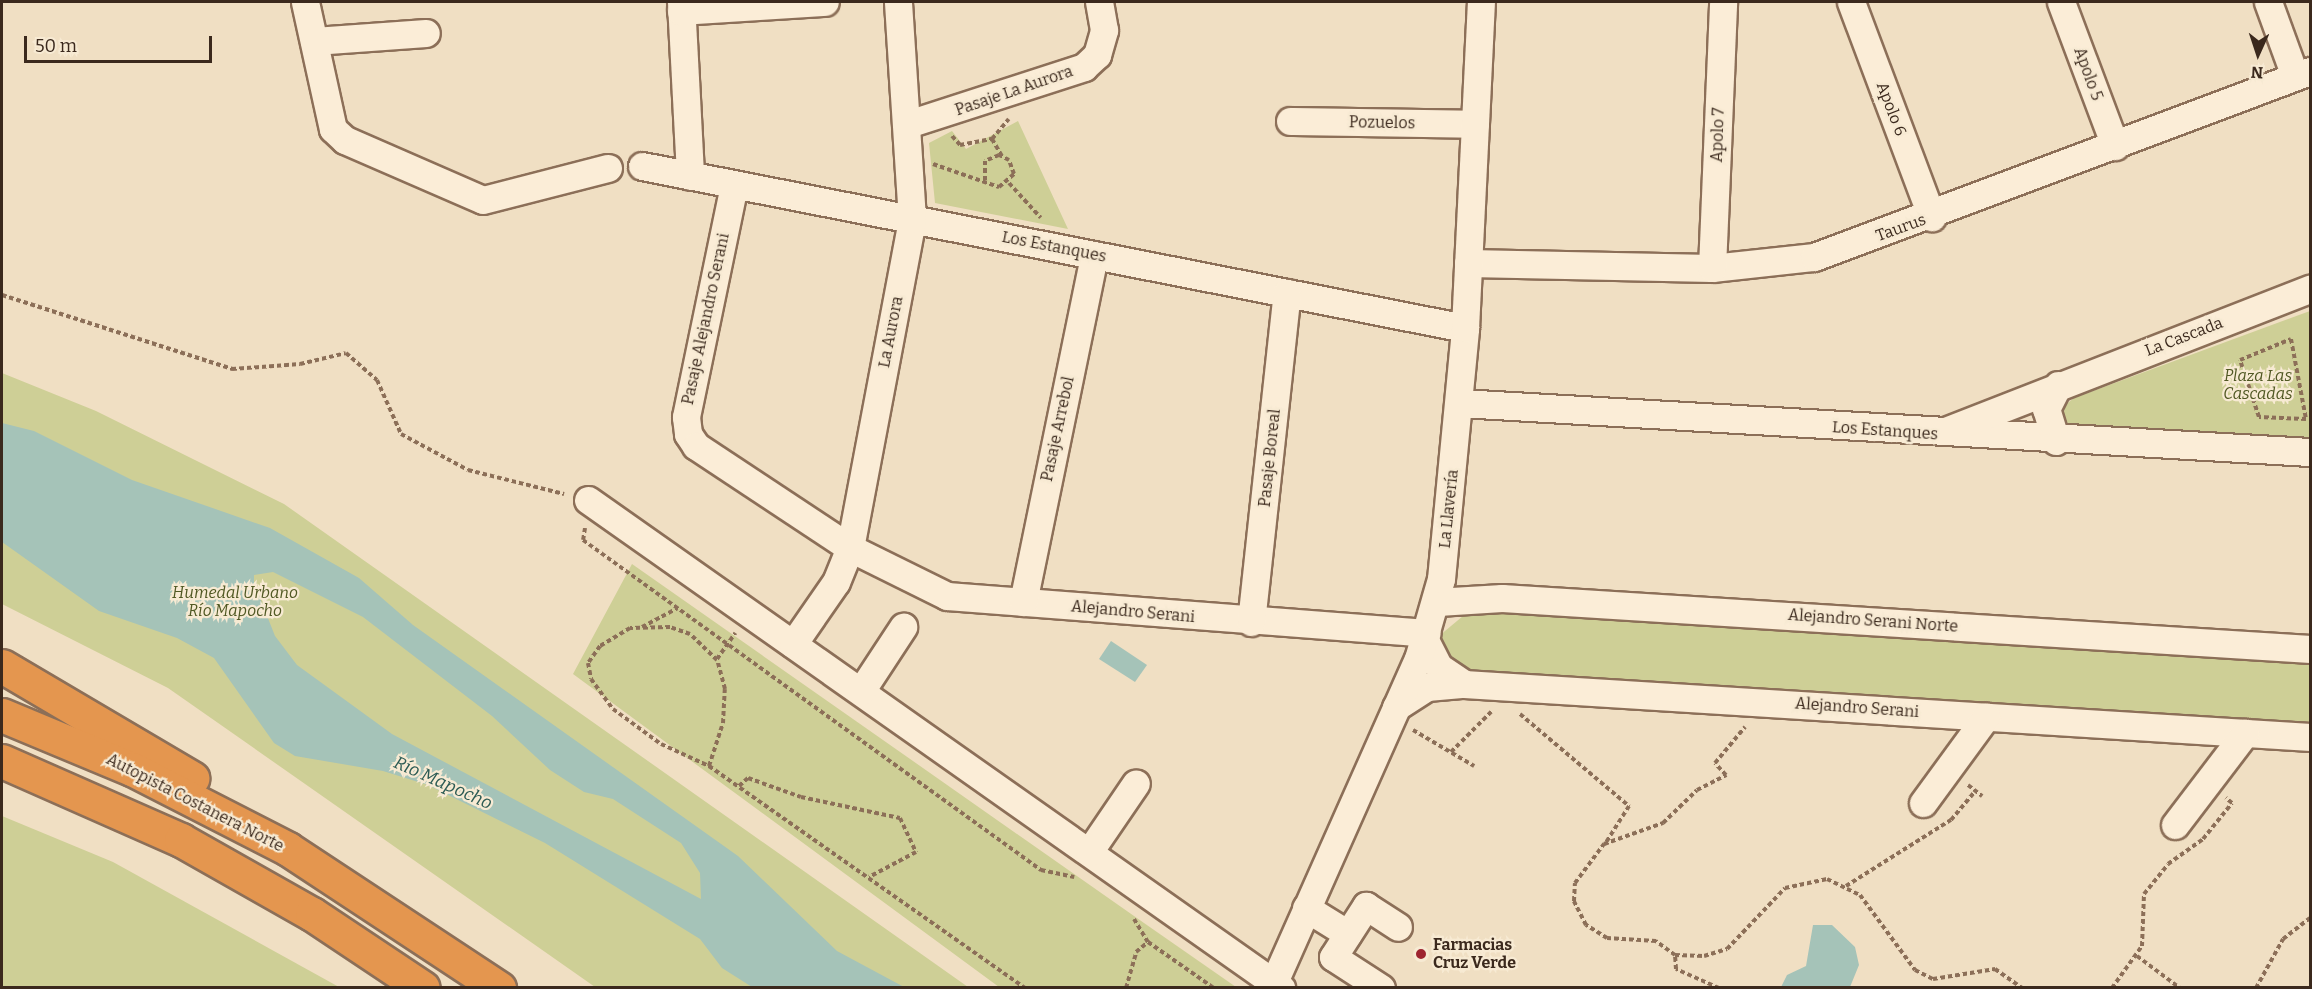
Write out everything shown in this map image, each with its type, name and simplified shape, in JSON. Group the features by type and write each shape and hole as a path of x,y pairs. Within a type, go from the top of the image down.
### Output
{"highway":[{"path":"2,666 192,778 288,849"},
{"name":"Autopista Costanera Norte","path":"2,715 132,769 288,849 500,987"},
{"path":"2,761 181,840 312,914 423,987"}],"street":[{"path":"305,2 338,135 449,189 495,198 608,168"},
{"path":"690,176 681,6 825,2"},
{"name":"La Aurora","path":"793,644 837,582 850,548 912,219 908,123 898,2"},
{"name":"Pasaje La Aurora","path":"908,123 1084,68 1097,55 1104,30 1099,2"},
{"name":"La Llavería","path":"1277,985 1306,908 1426,636 1436,603 1460,403 1480,2"},
{"name":"Apolo 7","path":"1712,268 1723,2"},
{"name":"Apolo 6","path":"1851,2 1932,217"},
{"name":"Apolo 5","path":"2061,2 2115,146"},
{"path":"2268,2 2303,73"},
{"path":"314,41 426,33"},
{"name":"Taurus","path":"1468,263 1712,268 1814,257 1932,217 2303,73"},
{"name":"Pozuelos","path":"1290,122 1474,124"},
{"name":"Los Estanques","path":"642,166 1465,328"},
{"name":"Pasaje Alejandro Serani","path":"734,185 686,417 688,434 696,446 850,548"},
{"name":"Pasaje Arrebol","path":"1023,602 1094,255"},
{"name":"La Cascada","path":"1937,434 2058,385 2310,289"},
{"name":"Pasaje Boreal","path":"1251,622 1287,293"},
{"path":"2056,441 2046,409 2058,385"},
{"name":"Los Estanques","path":"1460,403 2056,441 2310,452"},
{"path":"588,500 1277,985"},
{"name":"Alejandro Serani","path":"850,548 929,591 1023,602 1426,636"},
{"name":"Alejandro Serani Norte","path":"1436,603 1502,598 2310,649"},
{"path":"861,691 903,627"},
{"path":"1426,636 1439,667 1464,684"},
{"name":"Alejandro Serani","path":"1394,712 1427,687 1464,684 2310,737"},
{"path":"1923,803 1986,717"},
{"path":"2175,825 2245,734"},
{"path":"1089,852 1136,783"},
{"path":"1381,987 1333,957 1366,906 1398,927"},
{"path":"1306,908 1348,934"}],"path":[{"path":"928,162 999,187 1009,183 1014,168 1002,156 992,139"},
{"path":"985,181 985,161 1002,156"},
{"path":"1009,183 1053,232 1060,249"},
{"path":"2,295 232,369 300,364 346,352 377,380 401,434 468,470 588,500 584,540 1041,870 1080,881"},
{"path":"2291,339 2306,419 2259,417 2240,360 2273,344 2291,339"},
{"path":"677,608 642,628 600,646 588,663 591,679 613,709 661,744 709,766 739,786 1025,987"},
{"path":"642,628 670,627 690,634 717,660 725,689 724,712 709,766"},
{"path":"1605,844 1664,824 1697,790 1726,775 1715,763 1757,702"},
{"path":"1514,708 1629,806 1605,844 1575,883 1574,901 1586,925 1607,938 1656,941 1675,955 1704,956 1727,949 1769,900 1804,880 1846,886 1877,915 1898,952 1915,970 1933,979 1995,969 2022,987"},
{"path":"1451,752 1488,713 1497,711"},
{"path":"1394,712 1474,766"},
{"path":"739,786 748,778 801,796 900,818 916,852 869,877"},
{"path":"1846,886 1951,820 1975,791"},
{"path":"2112,987 2137,956 2144,894 2168,864 2203,839 2232,803"},
{"path":"1128,915 1148,942 1214,987"},
{"path":"2256,987 2283,939 2310,918"},
{"path":"1126,987 1136,952 1148,942"},
{"path":"1675,955 1676,969 1719,987"},
{"path":"2137,956 2180,987"}],"green space":[{"path":"1018,121 1068,229 935,203 929,143 952,131 966,149"},
{"name":"Plaza Las Cascadas","path":"2310,311 2310,440 2076,430 2063,419 2065,405 2074,398"},
{"name":"Humedal Urbano Río Mapocho","path":"2,373 96,411 284,504 968,987 595,987 168,688 2,604"},
{"path":"632,564 1236,987 999,987 573,674"},
{"path":"1546,609 2310,653 2310,731 1453,672 1436,656 1439,636 1463,616"},
{"path":"2,816 113,862 339,987 2,987"}],"water":[{"name":"Río Mapocho","path":"2,423 34,431 132,480 270,528 359,578 413,625 738,856 837,951 904,987 752,987 722,968 700,939 545,843 428,785 383,771 295,756 274,743 214,658 177,638 99,611 2,542","holes":["273,572 363,617 492,716 550,770 584,792 613,799 681,843 700,873 701,899 392,734 297,665 275,636 254,583 254,575"]},
{"path":"1111,641 1147,665 1135,682 1099,659"},
{"path":"1813,925 1832,925 1855,947 1859,965 1850,987 1781,987 1787,975 1806,966"}],"place":[{"name":"Farmacias Cruz Verde","path":"1421,954"}]}
